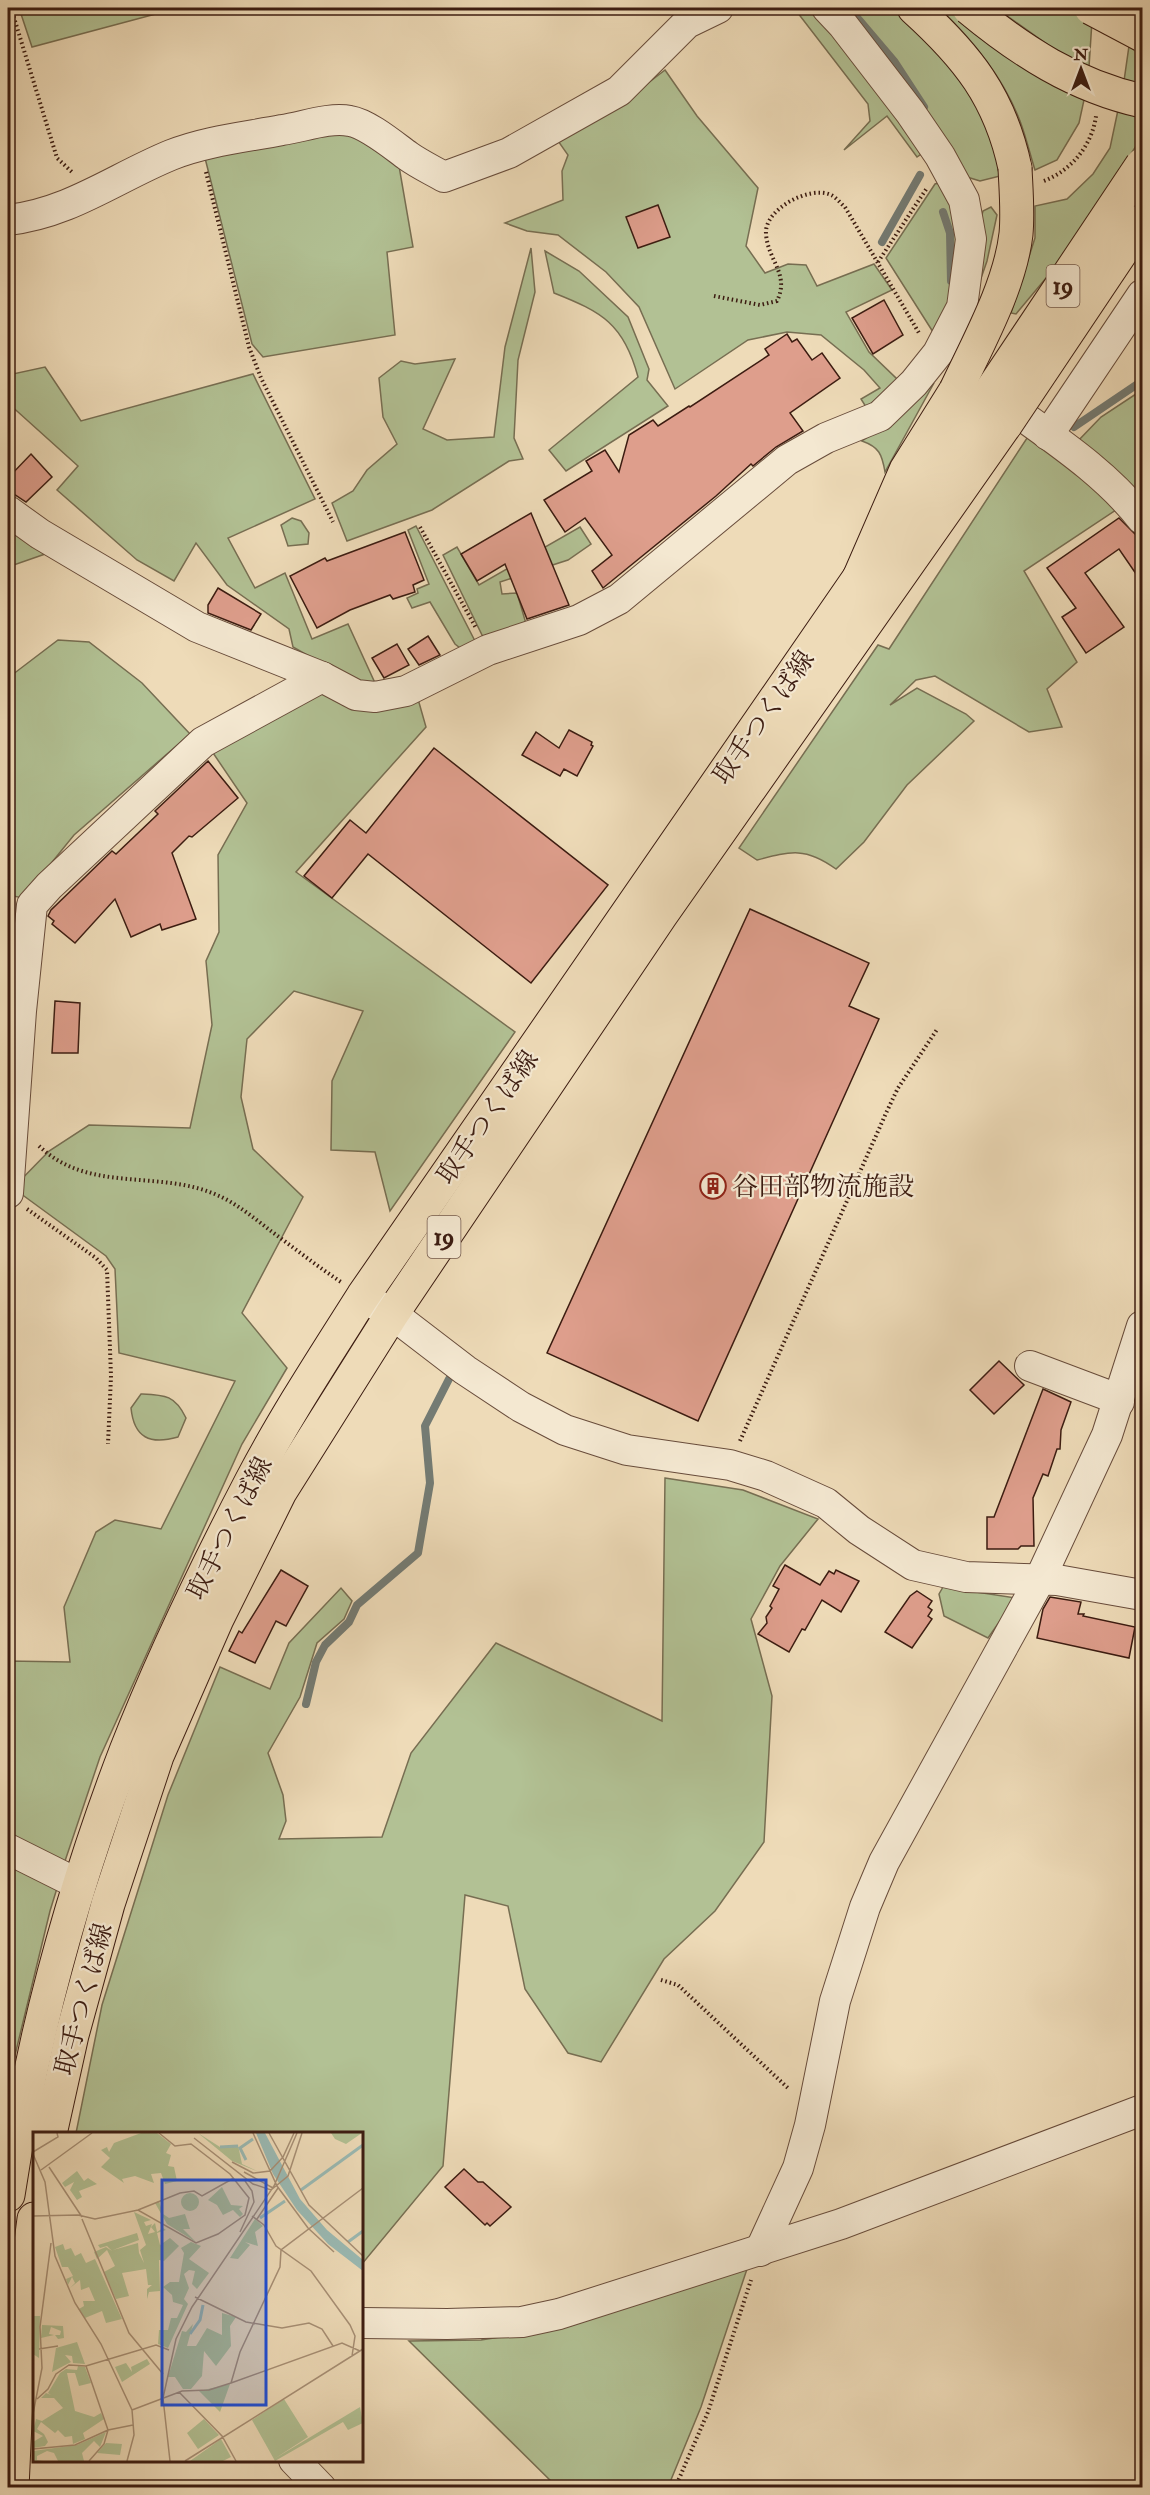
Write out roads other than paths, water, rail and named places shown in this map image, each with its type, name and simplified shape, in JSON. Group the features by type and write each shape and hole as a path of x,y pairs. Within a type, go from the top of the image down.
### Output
{"main road":[{"path":"914,8 942,33 971,65 989,94 1028,175 1017,209 1015,236 1002,286 982,333 981,407"},
{"path":"969,8 1003,36 1053,69 1114,95 1143,101"},
{"path":"1091,8 1143,35"},
{"name":"取手つくば線","path":"50,2132 72,2035 108,1904 158,1756 216,1619 280,1492 392,1314 661,915 981,407 1143,165"},
{"name":"取手つくば線","path":"8,2195 11,2146 41,2025 80,1885 126,1751 188,1609 253,1479 307,1384 363,1296 859,578 906,470 981,407 1143,221"},
{"path":"12,2487 19,2408 20,2325 33,2227"}],"street":[{"path":"8,219 44,214 64,207 142,167 200,146 325,123 351,121 387,139 410,157 444,177 509,153 619,91 687,23 718,8"},
{"path":"8,511 40,534 197,627 322,677 356,695 386,695 406,691 488,650 579,620 619,599 787,460 826,438 880,416 914,382 938,353 962,307 971,239 964,200 944,162 910,112 843,25 827,8"},
{"path":"1048,435 1143,296"},
{"path":"938,353 1086,463 1127,499 1143,519"},
{"path":"14,1199 14,1123 21,1011 32,905 49,886 203,742 322,677"},
{"path":"363,1296 392,1314 465,1370 521,1407 565,1430 627,1450 730,1465 766,1476 826,1503 859,1530 914,1565 966,1577 1057,1580 1143,1595"},
{"path":"760,2251 798,2168 815,2103 835,2001 862,1917 880,1871 1040,1581 1107,1435 1143,1326"},
{"path":"1030,1366 1107,1395 1119,1402"},
{"path":"8,1849 80,1885"},
{"path":"363,2323 447,2325 522,2322 559,2313 842,2224 1143,2110"},
{"path":"296,2462 321,2487"}],"waterway":[{"path":"849,8 894,61 924,107"},
{"path":"882,242 920,175"},
{"path":"943,212 950,233 951,281"},
{"path":"1074,427 1142,381"},
{"path":"306,1704 316,1662 325,1645 349,1622 357,1605 418,1553 430,1483 425,1426 449,1379"}],"place":[{"name":"谷田部物流施設","path":"713,1186"}]}
